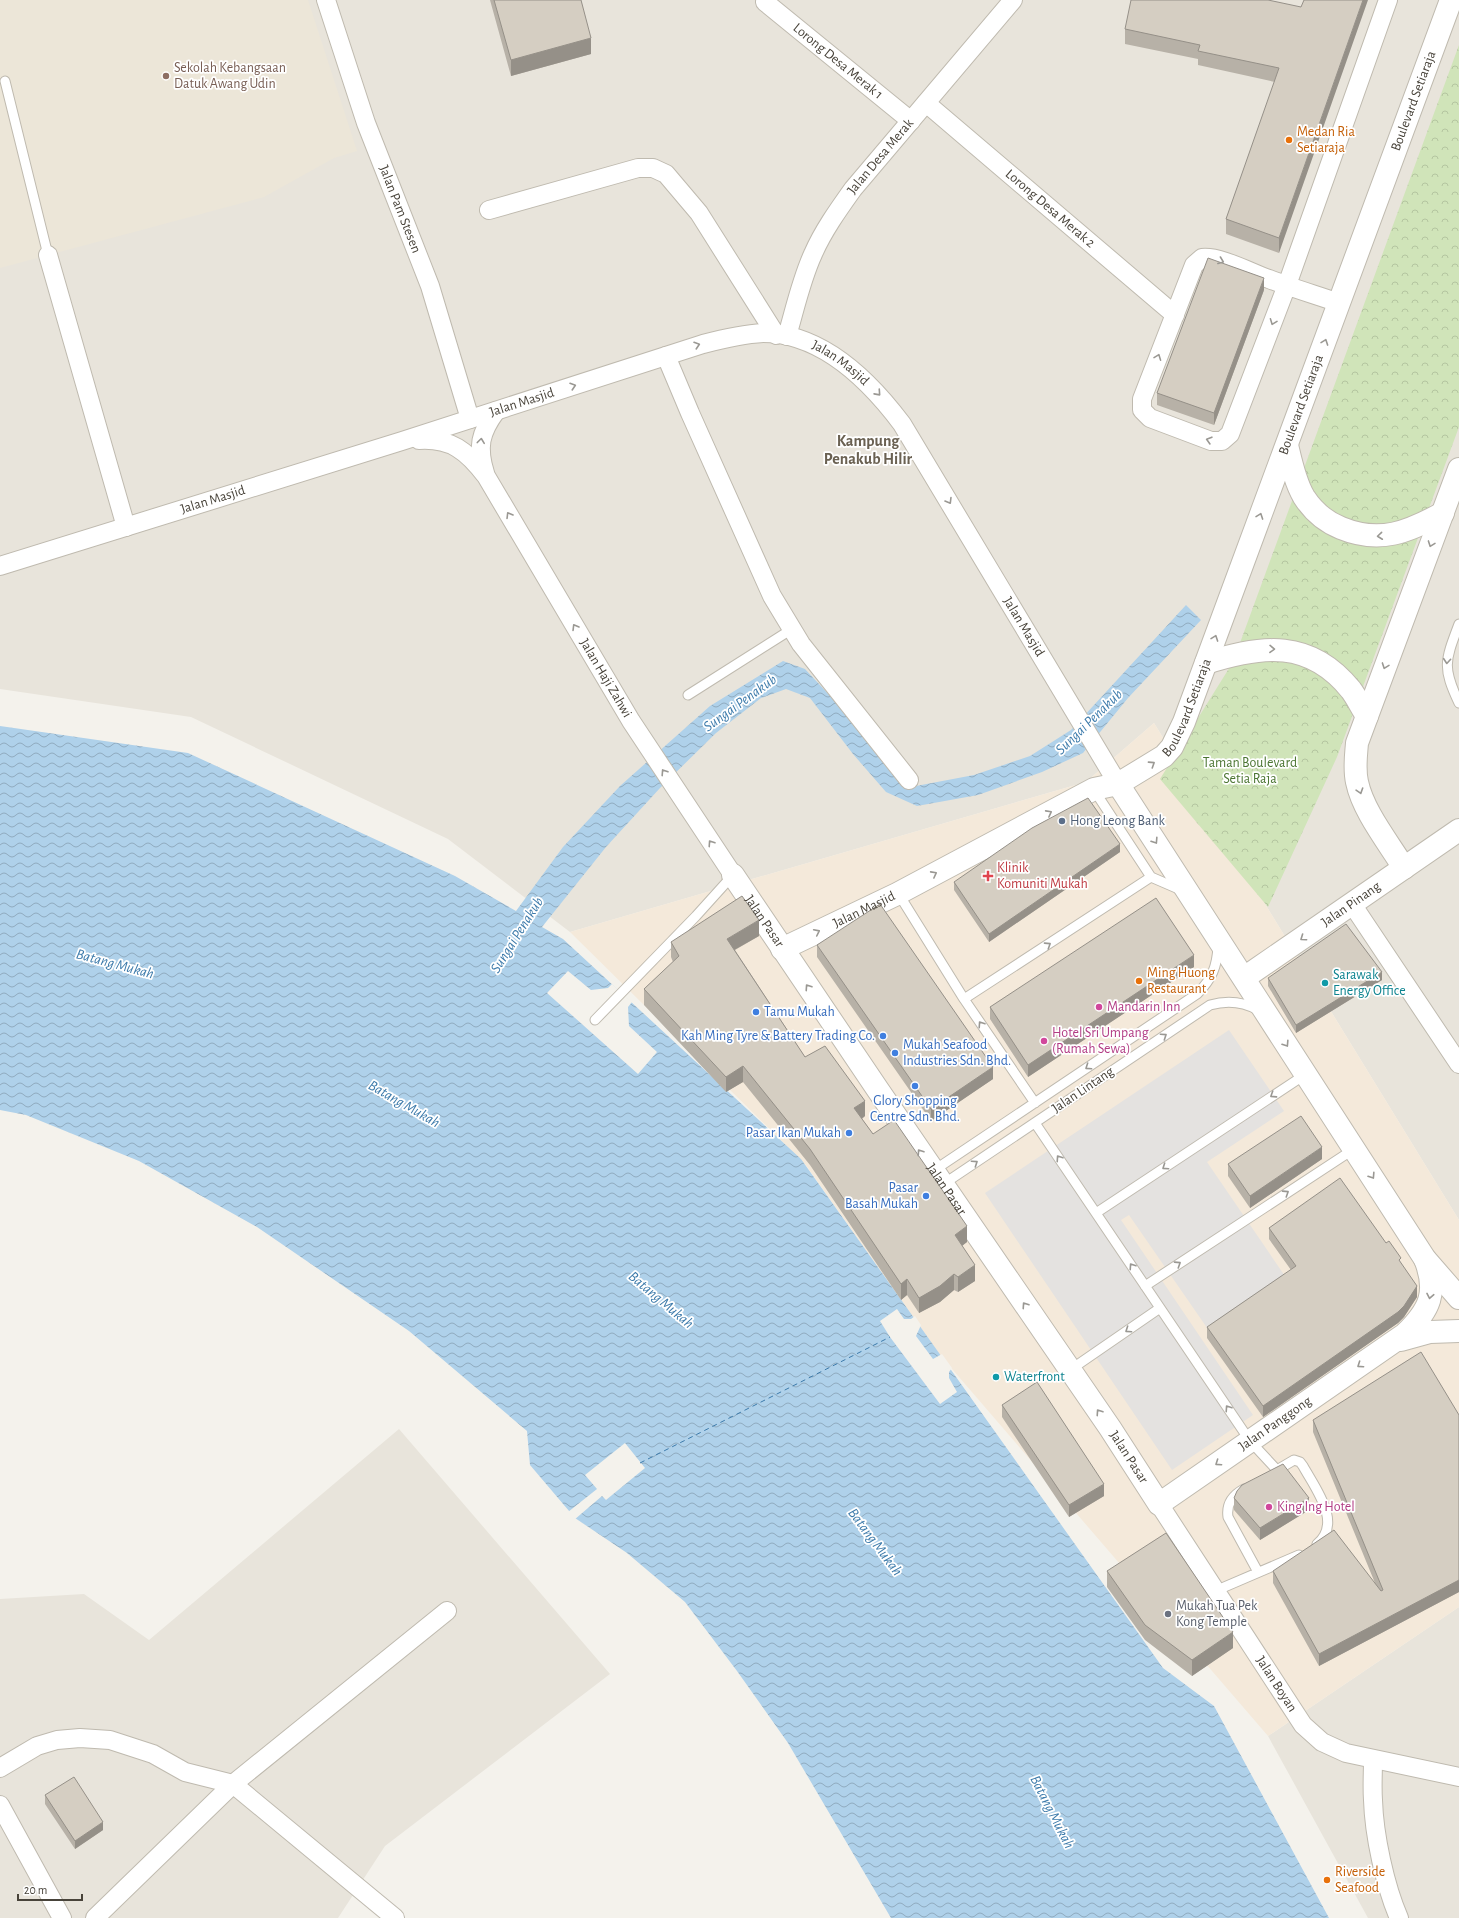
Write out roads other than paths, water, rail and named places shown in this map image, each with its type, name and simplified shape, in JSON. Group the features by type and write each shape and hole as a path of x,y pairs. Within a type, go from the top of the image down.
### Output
{"street":[{"name":"Jalan Pam Stesen","path":"326,0 366,123 430,286 470,419"},
{"name":"Jalan Desa Merak","path":"781,336 813,254 829,222 853,189 1013,0"},
{"path":"1339,303 1287,286 1213,258 1202,258 1194,265 1174,315 1142,399 1142,410 1150,418 1211,441 1222,441 1230,434 1287,286 1388,0"},
{"name":"Boulevard Setiaraja","path":"1118,784 1153,764 1172,746 1184,722 1451,0"},
{"name":"Lorong Desa Merak 1","path":"765,2 910,122"},
{"name":"Lorong Desa Merak 2","path":"926,103 1174,315"},
{"path":"489,210 638,168 653,168 666,174 699,213 781,336"},
{"path":"48,255 126,527"},
{"name":"Jalan Masjid","path":"0,566 402,441 703,344 734,336 764,333 810,344 847,365 869,383 887,403 918,448 1118,784 1094,789 898,893 782,949"},
{"path":"666,356 772,596 810,656 909,780"},
{"name":"Jalan Haji Zahwi","path":"486,476 482,463 480,442 488,422 496,411"},
{"name":"Jalan Haji Zahwi","path":"402,441 426,440 444,442 459,448 473,460 486,476 631,721 685,805 733,875"},
{"path":"1287,444 1294,472 1304,496 1318,514 1334,525 1354,534 1376,537 1397,533 1418,526 1442,513"},
{"path":"1404,868 1365,805 1357,782 1355,769 1357,742 1459,469"},
{"path":"1206,662 1234,654 1260,649 1290,650 1311,656 1327,666 1340,678 1352,691 1367,716"},
{"path":"1118,784 1425,1258 1459,1298"},
{"name":"Jalan Pinang","path":"1244,978 1459,830"},
{"name":"Jalan Pasar","path":"733,875 1070,1370 1159,1504"},
{"path":"1352,904 1459,1064"},
{"name":"Jalan Panggong","path":"1159,1504 1392,1343 1415,1324 1430,1302 1432,1282 1425,1258"},
{"name":"Jalan Panggong","path":"1392,1343 1430,1332 1459,1331"},
{"name":"Jalan Boyan","path":"1159,1504 1303,1725 1322,1742 1346,1753 1373,1760 1459,1777"},
{"path":"95,1918 233,1784 447,1611"},
{"path":"0,1768 37,1746 57,1740 80,1738 110,1740 153,1754 185,1772 233,1784 395,1918"},
{"path":"1373,1760 1373,1800 1375,1825 1394,1905 1399,1918"},
{"path":"0,1805 62,1918"}],"lane":[{"path":"5,80 48,255"},
{"path":"1459,624 1446,661 1447,675 1459,703"},
{"path":"688,695 792,629"},
{"path":"1094,789 1151,877 1189,893"},
{"path":"595,1020 696,916 733,875"},
{"path":"964,999 1151,877"},
{"path":"898,893 964,999 1034,1103"},
{"name":"Jalan Lintang","path":"938,1178 1034,1103 1197,994 1212,977 1216,966 1218,938"},
{"name":"Jalan Lintang","path":"938,1178 1035,1123 1210,1006 1222,1001 1235,1001 1249,1005 1270,1019"},
{"path":"1096,1213 1306,1074"},
{"path":"1035,1123 1250,1441 1276,1470"},
{"path":"1145,1286 1354,1149"},
{"path":"1070,1370 1160,1308"},
{"path":"1215,1591 1258,1572 1276,1566 1310,1549 1323,1539 1328,1527 1327,1512 1300,1462 1294,1460 1266,1476"},
{"path":"1250,1485 1232,1498 1227,1511 1228,1516 1258,1572"}],"water":[{"path":"1186,605 1201,620 1128,698 1083,753 1042,772 978,795 917,806 886,792 853,754 810,698 786,689 761,698 716,733 660,788 606,847 542,927 563,939 801,1159 1163,1668 1214,1706 1329,1918 891,1918 788,1743 737,1671 685,1602 627,1553 575,1518 530,1465 527,1431 409,1331 257,1227 139,1161 26,1115 0,1110 0,726 188,753 455,876 516,911 563,847 620,786 710,706 783,661 805,669 832,698 885,762 916,786 974,775 1030,756 1071,730"}],"place":[{"name":"Sekolah Kebangsaan Datuk Awang Udin","path":"166,76"},
{"name":"Medan Ria Setiaraja","path":"1289,140"},
{"name":"Hong Leong Bank","path":"1062,821"},
{"name":"Klinik Komuniti Mukah","path":"988,876"},
{"name":"Ming Huong Restaurant","path":"1139,981"},
{"name":"Sarawak Energy Office","path":"1325,983"},
{"name":"Mandarin Inn","path":"1099,1007"},
{"name":"Tamu Mukah","path":"756,1012"},
{"name":"Kah Ming Tyre & Battery Trading Co.","path":"883,1036"},
{"name":"Hotel Sri Umpang (Rumah Sewa)","path":"1044,1041"},
{"name":"Mukah Seafood Industries Sdn. Bhd.","path":"895,1053"},
{"name":"Glory Shopping Centre Sdn. Bhd.","path":"915,1086"},
{"name":"Pasar Ikan Mukah","path":"849,1133"},
{"name":"Pasar Basah Mukah","path":"926,1196"},
{"name":"Waterfront","path":"996,1377"},
{"name":"King Ing Hotel","path":"1269,1507"},
{"name":"Mukah Tua Pek Kong Temple","path":"1168,1614"},
{"name":"Riverside Seafood","path":"1327,1880"}],"district":[{"name":"Kampung Penakub Hilir","path":"868,450"}],"water label":[{"name":"Sungai Penakub","path":"740,703"},
{"name":"Sungai Penakub","path":"1089,722"},
{"name":"Sungai Penakub","path":"517,935"},
{"name":"Batang Mukah","path":"115,964"},
{"name":"Batang Mukah","path":"404,1104"},
{"name":"Batang Mukah","path":"661,1300"},
{"name":"Batang Mukah","path":"875,1542"},
{"name":"Batang Mukah","path":"1052,1812"}],"park label":[{"name":"Taman Boulevard Setia Raja","path":"1250,772"}]}
